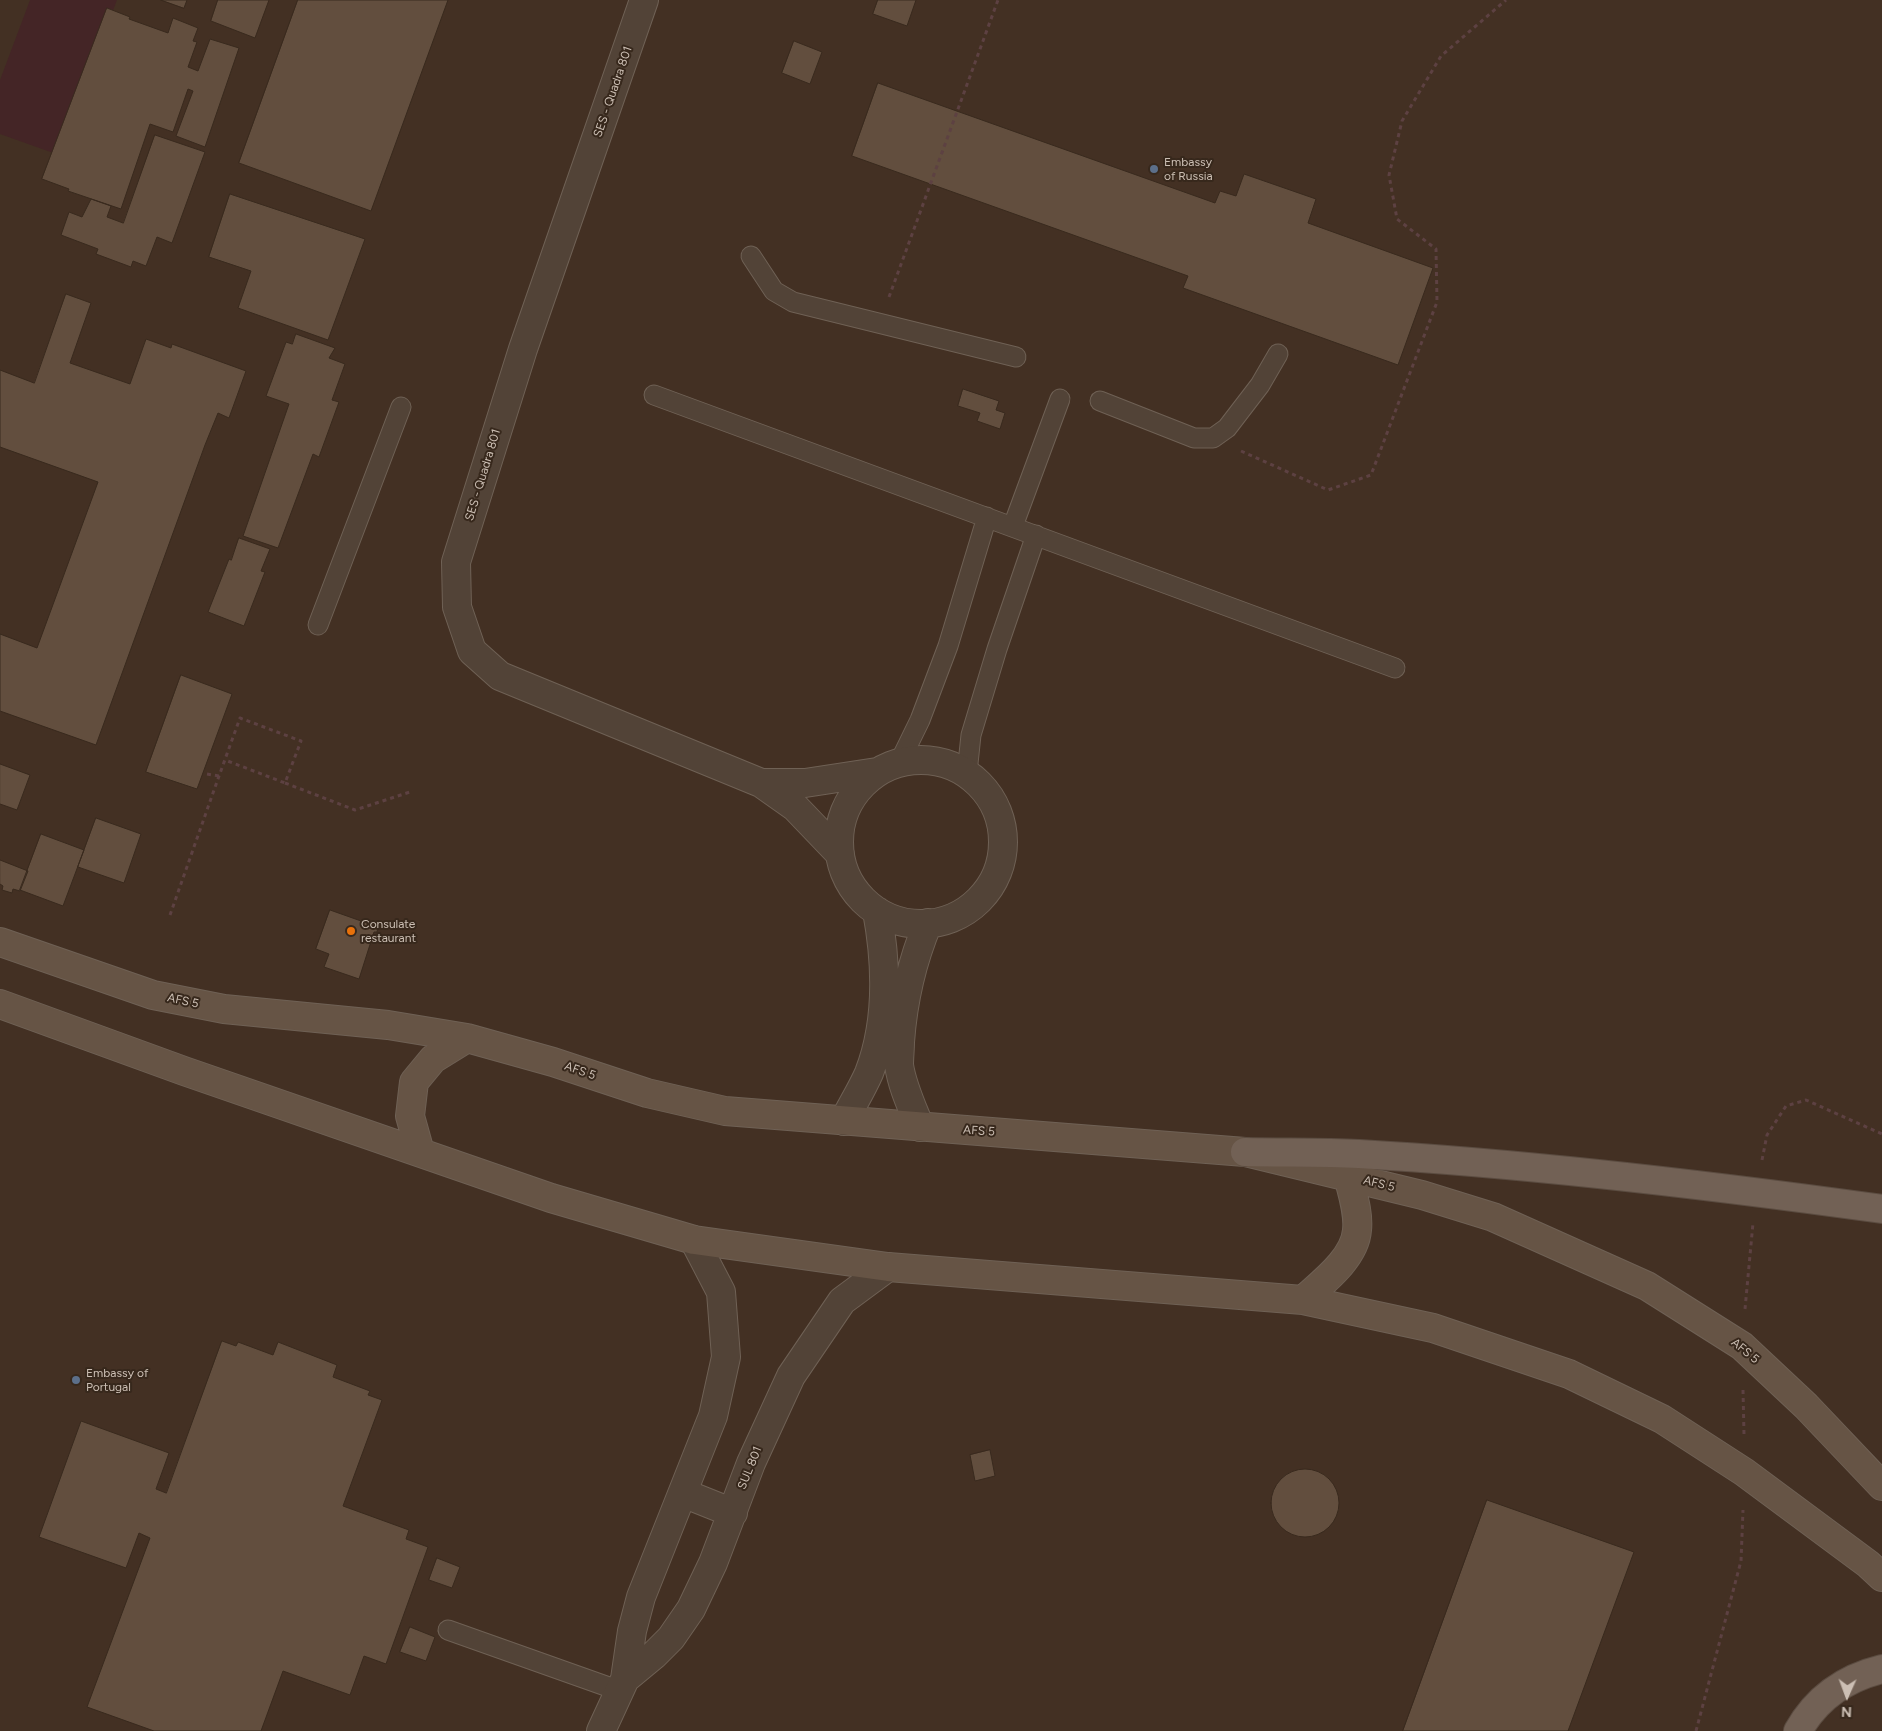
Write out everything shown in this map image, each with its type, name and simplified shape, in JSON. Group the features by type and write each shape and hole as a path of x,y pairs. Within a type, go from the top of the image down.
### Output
{"main road":[{"name":"AFS 5","path":"0,942 162,997 224,1009 388,1025 467,1038 552,1062 646,1094 725,1111 1245,1152 1422,1195 1493,1217 1647,1286 1742,1346 1806,1406 1882,1486"},
{"path":"0,1004 184,1071 551,1198 694,1240 888,1267 1303,1300 1433,1328 1569,1374 1662,1419 1744,1472 1868,1564 1882,1577"},
{"path":"420,1152 410,1116 414,1082 433,1059 467,1038"},
{"path":"1245,1152 1358,1154 1521,1167 1756,1192 1882,1209"},
{"path":"1303,1300 1334,1272 1348,1254 1357,1231 1355,1207 1348,1176"},
{"path":"1798,1731 1804,1719 1828,1692 1864,1673 1882,1669"}],"street":[{"name":"SES - Quadra 801","path":"644,0 523,349 456,562 457,607 472,651 500,676 762,783 795,807 840,854"},
{"path":"922,759 946,763 967,773 985,789 999,812 1004,839 1001,866 988,891 968,910 944,922 928,923 892,919 869,906 852,887 841,864 838,838 843,813 857,790 888,767 922,759"},
{"name":"SES - Quadra 801","path":"762,783 813,782 888,767"},
{"path":"877,911 882,942 884,983 899,1064 904,1086 920,1127"},
{"path":"844,1121 868,1074 880,1035 892,1020 908,982 917,949 928,923"},
{"name":"SUL 801","path":"601,1731 622,1685 632,1631 641,1597 713,1416 726,1357 721,1292 694,1240"},
{"name":"SUL 801","path":"622,1685 671,1638 691,1609 714,1563 751,1464 790,1376 842,1301 888,1267"},
{"path":"683,1493 733,1513"}],"lane":[{"path":"751,256 774,291 793,302 1016,357"},
{"path":"1100,401 1194,438 1213,438 1227,428 1260,385 1278,354"},
{"path":"654,395 1395,668"},
{"path":"1013,526 1060,399"},
{"path":"318,625 401,406"},
{"path":"888,767 920,720 948,646 987,517"},
{"path":"967,773 971,735 997,649 1036,535"},
{"path":"448,1630 622,1685"}],"path":[{"path":"879,323 998,0"},
{"path":"1213,438 1328,490 1371,474 1437,302 1436,248 1396,219 1389,175 1402,121 1441,56 1506,0"},
{"path":"170,915 240,718 301,740 285,783"},
{"path":"225,760 356,810 413,791"},
{"path":"207,774 219,776"}],"shaded area":[{"path":"30,0 117,0 59,155 0,134 0,80"}],"building":[{"path":"161,0 187,0 184,8"},
{"path":"218,0 269,0 255,38 211,21"},
{"path":"298,0 448,0 371,211 239,163"},
{"path":"878,0 916,0 907,26 873,14"},
{"path":"107,8 130,17 129,19 168,33 173,18 198,28 193,41 197,42 188,67 198,71 210,39 239,48 205,147 176,136 193,91 188,89 173,132 150,124 121,209 68,191 69,189 42,179"},
{"path":"794,41 822,52 810,84 782,73"},
{"path":"878,83 1215,203 1220,191 1236,196 1244,174 1316,199 1308,223 1433,268 1398,365 1183,288 1188,276 852,156"},
{"path":"155,135 205,152 172,243 157,237 146,266 133,261 131,267 96,254 98,249 61,235 69,212 82,217 91,199 111,206 107,217 123,223"},
{"path":"230,194 365,239 328,340 238,308 251,271 209,257"},
{"path":"66,294 91,303 70,363 130,384 146,339 171,348 172,344 246,371 229,418 218,413 205,445 96,745 0,711 0,634 37,648 98,482 0,447 0,370 34,383"},
{"path":"296,334 335,348 329,358 345,364 332,400 339,402 319,457 313,454 278,548 243,536 289,404 266,396 286,342 292,344"},
{"path":"963,389 999,401 996,410 1005,413 1000,429 977,421 980,413 958,406"},
{"path":"239,538 270,549 261,571 265,572 244,626 208,612"},
{"path":"181,675 232,694 197,789 146,772"},
{"path":"0,764 30,775 17,810 0,804"},
{"path":"96,818 141,834 124,883 78,867"},
{"path":"41,834 84,850 63,906 20,890"},
{"path":"0,860 28,871 20,891 13,889 12,893 2,890 3,886 0,884"},
{"path":"330,910 378,927 377,932 374,932 359,979 324,967 329,954 316,949"},
{"path":"222,1341 236,1346 238,1342 273,1355 278,1342 337,1365 333,1377 370,1391 368,1395 382,1400 343,1506 409,1530 406,1539 428,1547 386,1664 364,1656 350,1695 283,1671 261,1731 154,1731 87,1707 150,1538 139,1533 126,1568 39,1537 81,1421 169,1453 156,1489 166,1493"},
{"path":"990,1450 995,1476 975,1481 970,1455"},
{"path":"1305,1469 1318,1472 1329,1479 1336,1490 1339,1503 1336,1516 1329,1527 1318,1534 1305,1537 1292,1534 1281,1527 1274,1516 1271,1503 1274,1490 1281,1479 1292,1472"},
{"path":"1487,1500 1634,1552 1568,1731 1403,1731"},
{"path":"437,1558 460,1567 452,1588 429,1580"},
{"path":"410,1627 435,1637 426,1661 400,1652"}],"place":[{"name":"Embassy of Russia","path":"1154,169"},
{"name":"Consulate restaurant","path":"351,931"},
{"name":"Embassy of Portugal","path":"76,1380"}]}
